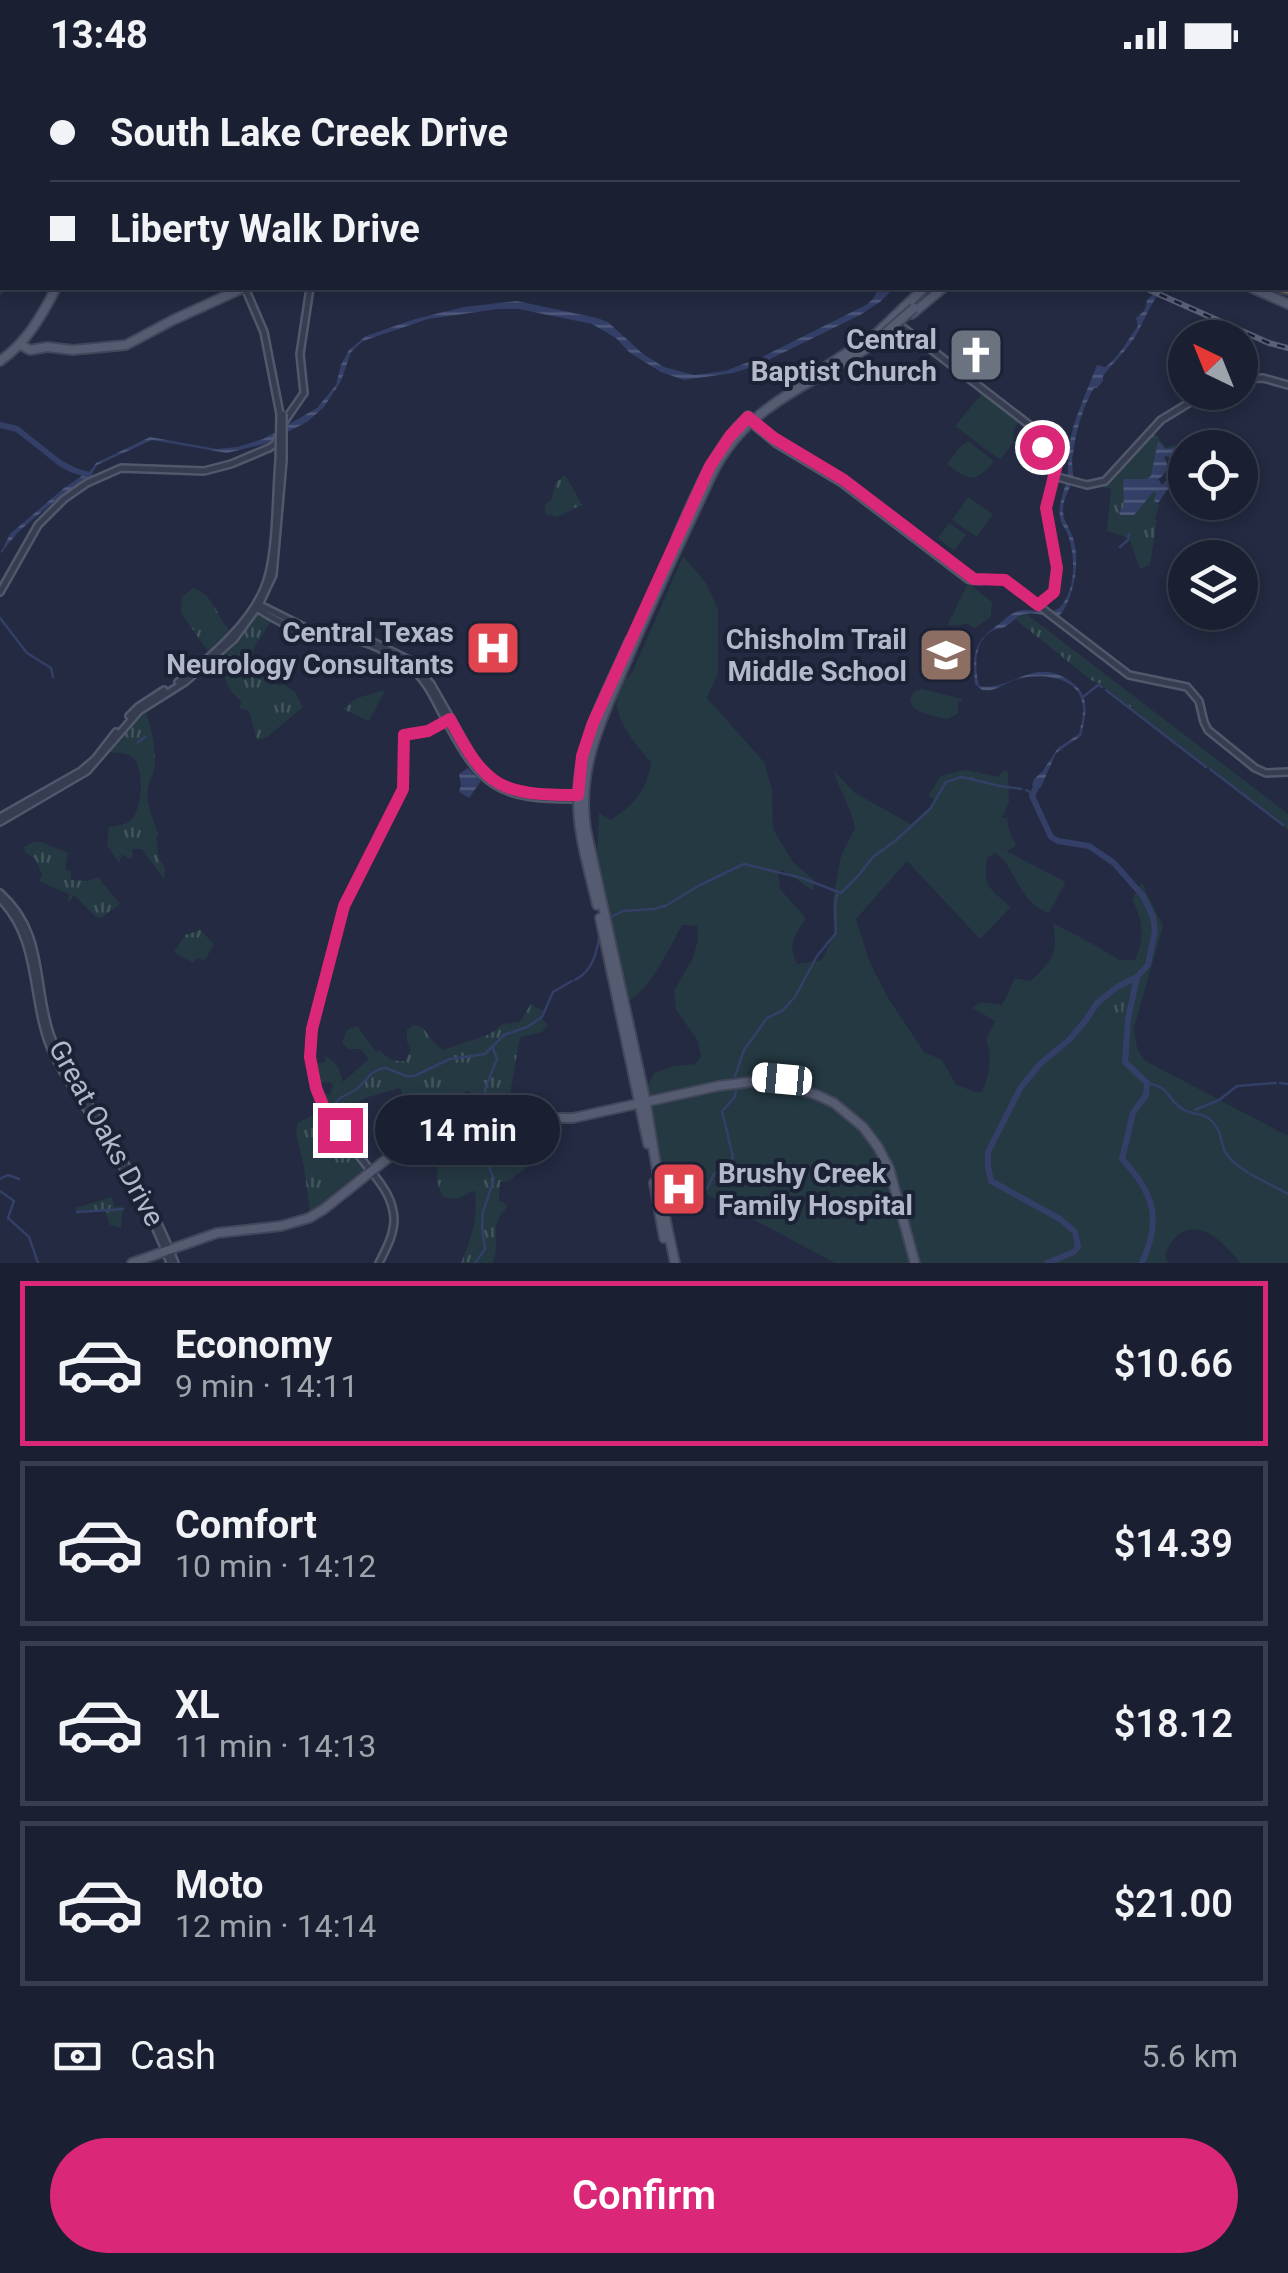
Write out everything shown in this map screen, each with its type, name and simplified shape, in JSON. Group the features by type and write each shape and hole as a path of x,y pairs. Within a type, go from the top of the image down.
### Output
{"main road":[{"path":"0,361 36,326 55,290"},
{"path":"20,345 30,350 126,345 240,290"},
{"path":"884,332 929,290"},
{"path":"610,692 720,449 776,395 825,370 884,332 929,290"},
{"path":"899,320 929,290"},
{"path":"1256,290 1288,304"},
{"path":"643,1100 582,840 580,797 591,748 634,631 696,508 708,475 749,419"},
{"path":"644,621 655,586"},
{"path":"623,669 634,631"},
{"path":"580,797 643,1100 672,1263"},
{"path":"594,894 610,942"},
{"path":"600,918 606,946 613,955"},
{"path":"132,1263 220,1229 284,1222 307,1214 408,1142 463,1121 503,1114 559,1115 600,1110 718,1086 758,1082 800,1088 834,1103 863,1127 890,1168 917,1263"},
{"path":"369,1168 414,1143 466,1124 508,1118 575,1117 643,1100"},
{"path":"657,1190 672,1263"}],"street":[{"path":"0,819 87,766 138,706 179,682 222,646 257,605 270,568 283,415 264,332 246,290"},
{"path":"0,592 41,521 70,494 99,477 121,468 198,472 231,464 277,442 283,415 304,389 300,354 310,290"},
{"path":"899,320 1034,428 1042,447 1056,461 1046,511 1057,568 1052,594 1041,607"},
{"path":"1258,378 1288,386"},
{"path":"1054,476 1093,485 1105,481 1160,421 1178,410"},
{"path":"749,419 776,444 842,483 967,578 976,582 1005,580 1129,675 1186,687 1199,701 1206,727 1255,768 1266,773 1288,772"},
{"path":"257,605 300,630 360,641 404,662 426,683 476,763 500,784 532,795 580,797"},
{"path":"379,1263 393,1232 394,1213 387,1192 322,1102 311,1062 310,1040 344,906 403,789 404,735 420,733 449,720"},
{"name":"Great Oaks Drive","path":"0,896 34,947 44,1008 56,1047 140,1185 172,1263"}],"green space":[{"path":"983,392 1020,420 1014,429 1013,443 1000,460 955,426"},
{"path":"1152,430 1168,447 1168,457 1164,455 1168,470 1158,479 1162,485 1168,479 1168,488 1157,503 1150,565 1140,569 1129,538 1107,531 1111,488 1104,488 1104,483"},
{"path":"968,441 994,461 972,478 947,464"},
{"path":"565,475 582,505 557,517 546,514 545,505 552,499 555,483"},
{"path":"968,497 993,514 977,537 952,520"},
{"path":"949,523 966,535 954,551 938,538"},
{"path":"683,556 706,583 718,609 718,673 707,698 764,762 772,790 773,829 793,862 815,881 813,891 783,870 778,873 780,889 806,918 793,945 797,964 822,960 834,934 833,900 841,856 855,828 833,770 855,793 911,824 935,799 928,796 941,776 966,770 998,777 1005,770 1009,802 991,843 1066,882 1049,913 1038,908 1023,892 1002,859 995,853 987,858 990,887 1011,907 980,939 907,861 856,919 870,963 888,998 924,1052 942,1060 957,1086 982,1092 989,1066 986,1039 995,1021 972,1008 982,1002 1002,1005 1015,978 1031,981 1038,974 1054,950 1053,923 1119,960 1135,960 1141,929 1132,899 1142,883 1163,926 1134,1028 1137,1048 1144,1060 1288,1136 1288,1263 1241,1263 1216,1238 1194,1229 1172,1241 1165,1256 1168,1263 835,1263 659,1169 647,1087 654,1073 695,1064 701,1057 698,1041 676,1010 674,991 693,958 697,926 682,925 651,979 626,1002 597,853 599,813 611,820 619,814 638,796 649,773 651,763 624,727 617,695 632,673"},
{"path":"968,583 992,602 991,617 975,628 967,624 947,626"},
{"path":"193,588 211,601 232,632 210,654 181,613 182,597"},
{"path":"257,612 272,620 255,646 248,666 254,672 268,672 279,686 283,684 295,692 303,707 267,737 257,740 249,711 240,708 241,701 231,691 215,660"},
{"path":"1025,613 1288,814 1288,830 1015,619"},
{"path":"922,689 962,699 958,702 958,714 947,719 918,711 910,698"},
{"path":"385,690 369,721 343,709 357,698"},
{"path":"143,709 151,728 155,759 148,800 159,836 156,837 165,868 164,879 142,849 132,849 129,859 122,854 119,863 107,845 109,827 127,823 136,813 141,787 136,761 123,753 107,752"},
{"path":"966,770 998,777 1005,770 1008,772 1002,779 956,779 936,795 928,796 941,776"},
{"path":"1002,818 1007,818 1016,846 1007,851 991,843"},
{"path":"34,842 68,853 65,868 71,871 71,880 98,877 120,904 101,918 74,895 68,903 69,894 39,881 42,875 36,860 24,847"},
{"path":"200,930 214,944 205,960 197,958 193,963 174,952 185,935"},
{"path":"1109,995 1126,1000 1118,1030 1098,1024"},
{"path":"531,1004 543,1011 540,1017 548,1025 542,1032 521,1037 507,1112 476,1116 469,1091 408,1108 400,1088 365,1098 334,1119 322,1092 330,1095 333,1085 320,1083 315,1064 326,1062 324,1057 332,1061 343,1082 369,1059 361,1049 349,1049 342,1043 347,1030 357,1026 376,1052 405,1061 411,1049 407,1030 413,1025 422,1027 443,1050 490,1034 503,1024 520,1022"},
{"path":"322,1110 365,1168 310,1212 296,1133 298,1123"},
{"path":"521,1119 516,1134 526,1146 527,1167 508,1181 500,1182 499,1201 507,1207 496,1227 493,1263 461,1263 473,1229 475,1192 443,1197 438,1167 448,1157 479,1155 483,1147 477,1123"},
{"path":"112,1197 114,1207 123,1206 121,1228 110,1225 104,1210 77,1212 75,1208"}],"water":[{"path":"878,290 892,290 860,315 758,365 684,380 661,372 592,324 519,309 428,319 363,341 351,352 341,381 324,407 307,422 264,444 227,453 152,440 97,465 90,477 18,532 0,554 10,534 96,463 150,437 217,449 263,439 317,408 336,385 349,350 366,336 415,319 464,307 517,301 608,322 643,354 664,367 694,375 725,371 762,357 873,299"},
{"path":"1163,290 1131,343 1094,388 1080,419 1072,456 1072,480 1063,507 1076,555 1075,578 1066,606 1057,617 1021,615 986,636 978,648 979,686 1048,672 1075,685 1083,696 1086,709 1081,736 1056,753 1041,787 1035,790 1034,779 1058,748 1079,734 1082,702 1072,686 1042,676 982,690 975,684 976,650 979,643 990,631 1013,613 1053,611 1067,598 1072,581 1072,554 1060,512 1075,422 1097,365 1105,367 1119,353 1138,326 1136,318 1144,311 1147,300"},
{"path":"1158,441 1168,449 1168,457 1164,456 1168,470 1158,480 1162,485 1168,479 1168,489 1158,503 1154,501 1154,491 1134,515 1120,515 1124,507 1123,479 1151,476"},
{"path":"468,768 481,781 469,798 459,792 459,774"}],"waterway":[{"path":"0,425 17,429 60,463 89,475"},
{"path":"1120,547 1129,534"},
{"path":"0,618 27,653 51,668 53,677"},
{"path":"1083,697 1098,685 1102,687"},
{"path":"1106,690 1206,767"},
{"path":"138,742 145,737"},
{"path":"1210,769 1283,825"},
{"path":"609,918 623,911 667,905 744,864 802,878 841,893 873,857 930,809 946,782 962,777 1021,789"},
{"path":"1038,783 1032,796 1051,837 1089,846 1114,863 1143,896 1155,931 1148,965 1137,977 1097,1003 1070,1039 1040,1064 1021,1087 988,1152 991,1181 1060,1219 1075,1232 1078,1247 1074,1252 1047,1263"},
{"path":"1026,790 1033,794"},
{"path":"735,1076 744,1050 767,1018 782,1011 795,997 817,956 836,933 837,895"},
{"path":"575,980 590,966 600,933"},
{"path":"1137,977 1128,1019 1125,1062 1147,1083 1146,1095 1133,1113 1122,1159 1141,1183 1152,1207 1152,1233 1142,1263"},
{"path":"330,1109 380,1069 414,1076 450,1059 485,1054 504,1035 542,1017 553,992 572,981"},
{"path":"487,1113 485,1089 497,1059 493,1048"},
{"path":"1147,1083 1161,1088 1184,1110 1213,1122 1225,1153 1234,1162 1288,1194"},
{"path":"1195,1110 1219,1100 1237,1086 1276,1083"},
{"path":"1280,1083 1288,1084"},
{"path":"701,1195 714,1174 731,1163 722,1111 734,1098 737,1087"},
{"path":"475,1263 485,1249 483,1212 494,1179 488,1165 495,1145 489,1125"},
{"path":"0,1179 8,1175 19,1179"},
{"path":"0,1191 14,1201 8,1218 29,1237 38,1263"},
{"path":"111,1210 123,1209"},
{"path":"77,1212 110,1210"}],"railway":[{"path":"1150,290 1288,348"}],"place":[{"name":"Central Baptist Church","path":"976,355"},
{"name":"Central Texas Neurology Consultants","path":"493,648"},
{"name":"Chisholm Trail Middle School","path":"946,655"},
{"name":"Brushy Creek Family Hospital","path":"679,1189"}],"route":[{"path":"340,1130 316,1088 310,1040 344,906 403,789 404,735 428,731 450,719 476,763 500,784 532,795 578,795 586,742 615,673 710,466 748,417 774,438 844,480 974,579 1005,580 1038,605 1054,592 1057,568 1046,508 1057,464 1042,447"}]}
